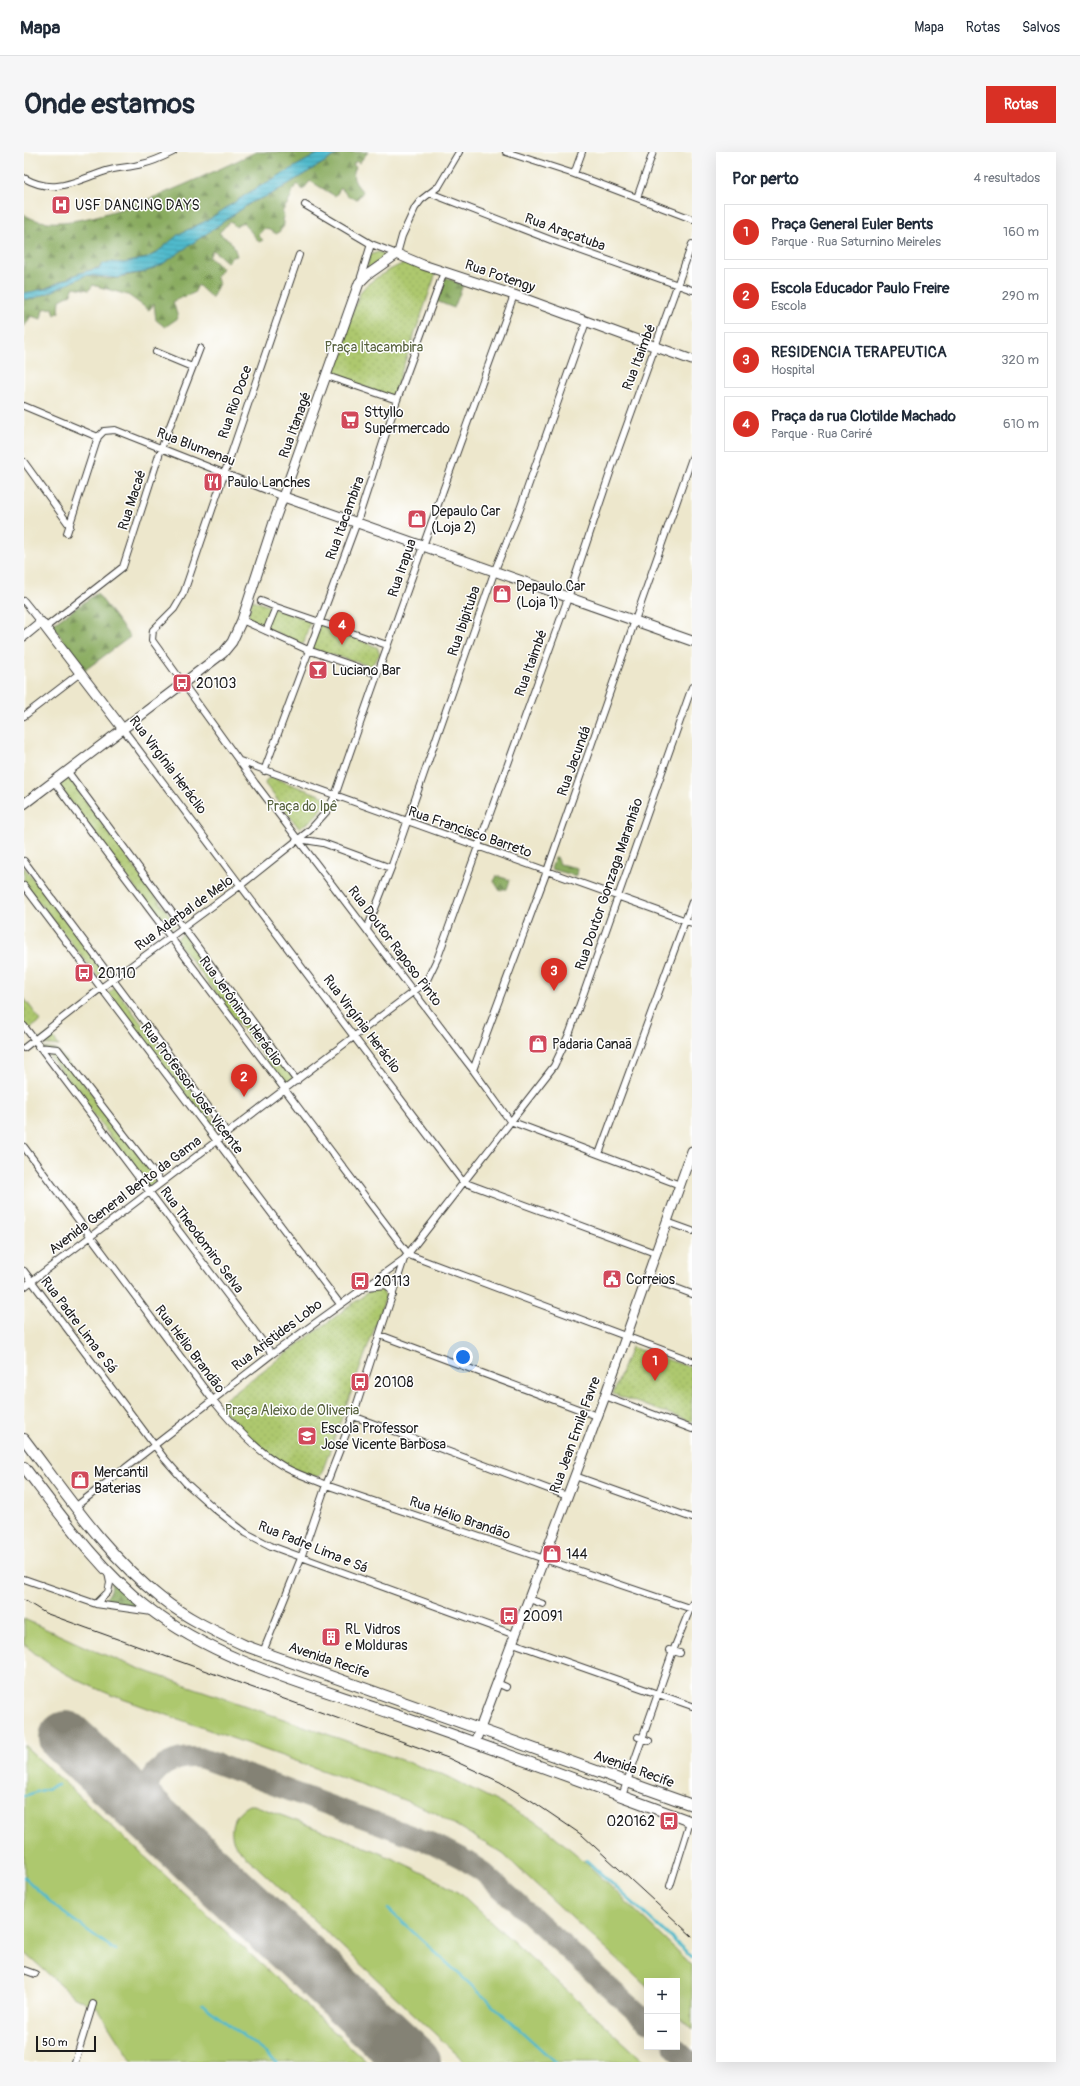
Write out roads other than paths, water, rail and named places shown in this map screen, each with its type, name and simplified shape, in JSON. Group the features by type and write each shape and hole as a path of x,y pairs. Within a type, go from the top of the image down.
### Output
{"main road":[{"name":"Rua Potengy","path":"397,254 692,360"},
{"path":"359,283 367,275 397,254"},
{"name":"Rua Itanagé","path":"24,804 215,659 232,642 242,620 359,283"},
{"name":"Rua Blumenau","path":"284,497 495,570 568,598 692,641"},
{"path":"24,636 43,625"},
{"name":"Rua Virgínia Heráclio","path":"43,625 116,719 120,731"},
{"name":"Rua Jean Emile Favre","path":"475,1742 502,1685 514,1639 561,1519 574,1476 591,1438 597,1416 655,1253 680,1185 690,1165 692,1151"},
{"name":"Avenida Recife","path":"24,1439 94,1531 132,1573 162,1599 215,1631 263,1652 481,1728 692,1805"},
{"name":"Avenida Recife","path":"24,1467 107,1570 125,1588 155,1613 189,1635 238,1660 475,1742 691,1822"}],"street":[{"path":"24,178 42,186 75,184 103,171 142,165 173,152"},
{"path":"397,254 408,221 415,208 421,200 439,186 459,152"},
{"path":"506,152 574,174 692,219"},
{"path":"574,174 582,152"},
{"path":"637,198 653,152"},
{"name":"Rua Araçatuba","path":"430,193 551,240 692,290"},
{"name":"Rua Potengy","path":"305,205 371,244 397,254"},
{"name":"Rua Itanagé","path":"359,283 371,244"},
{"name":"Rua Itaimbé","path":"414,993 426,982 432,972 568,598 616,454 692,244"},
{"name":"Rua Rio Doce","path":"152,640 153,630 174,610 184,592 299,255"},
{"name":"Rua Itacambira","path":"264,771 318,621 357,522 397,400 444,272"},
{"name":"Rua Irapua","path":"299,839 310,830 327,811 335,796 422,545 452,468 514,295"},
{"name":"Rua Ibipituba","path":"367,929 391,868 495,570 520,509 586,322"},
{"name":"Rua Macaé","path":"43,625 123,567 161,449 200,348"},
{"path":"156,352 192,368"},
{"path":"327,376 397,400"},
{"path":"24,406 98,437 67,533"},
{"name":"Rua Blumenau","path":"98,437 104,431 115,430 284,497"},
{"name":"Rua Jacundá","path":"473,1070 602,718 633,621 692,458"},
{"path":"24,462 70,526"},
{"name":"Rua Virgínia Heráclio","path":"24,601 43,625"},
{"path":"261,601 387,645"},
{"path":"266,631 276,607"},
{"path":"242,620 308,650 377,674"},
{"name":"Rua Doutor Raposo Pinto","path":"152,640 240,761 510,1121"},
{"path":"24,716 80,673"},
{"name":"Rua Doutor Gonzaga Maranhão","path":"406,1257 554,1066 563,1049 692,687"},
{"name":"Rua Virgínia Heráclio","path":"120,731 241,885 463,1182"},
{"name":"Rua Francisco Barreto","path":"240,761 406,822 692,923"},
{"name":"Rua Jerônimo Heráclio","path":"68,772 297,1080"},
{"name":"Rua Jerônimo Heráclio","path":"54,782 172,937 406,1257"},
{"path":"299,839 322,843 391,868"},
{"name":"Rua Aderbal de Melo","path":"24,1048 114,978 241,885 299,839"},
{"name":"Rua Professor José Vicente","path":"24,861 114,978 227,1132"},
{"name":"Rua Professor José Vicente","path":"24,886 340,1304"},
{"path":"599,1154 692,902"},
{"name":"Avenida General Bento da Gama","path":"24,1287 216,1140 414,993"},
{"name":"Rua Theodomiro Selva","path":"24,1026 150,1190 272,1354"},
{"name":"Rua Theodomiro Selva","path":"38,1046 58,1049 161,1182"},
{"path":"510,1121 680,1185"},
{"name":"Rua Hélio Brandão","path":"24,1147 212,1399 235,1428 262,1453 287,1469 326,1485 544,1560 692,1607"},
{"path":"463,1182 655,1253"},
{"path":"667,1222 692,1231"},
{"path":"263,1652 301,1558 326,1485 353,1416 406,1257 692,1362"},
{"name":"Rua Aristides Lobo","path":"75,1507 212,1399 406,1257"},
{"name":"Rua Padre Lima e Sá","path":"24,1271 154,1445 186,1483 214,1509 246,1533 301,1558 692,1706"},
{"path":"647,1277 692,1294"},
{"name":"Rua Aristides Lobo","path":"363,1288 386,1285 393,1292 392,1296"},
{"path":"380,1335 597,1416"},
{"path":"605,1396 692,1429"},
{"path":"353,1416 567,1496"},
{"path":"574,1476 692,1518"},
{"path":"96,1604 106,1595 110,1588 107,1570"},
{"path":"24,1579 96,1604 155,1613"},
{"path":"529,1599 543,1604"},
{"path":"622,1796 628,1781 640,1738 692,1607"},
{"path":"640,1738 649,1742"},
{"path":"670,1886 691,1822"},
{"path":"24,1970 35,1974"},
{"path":"75,2062 93,2004"}],"water":[{"path":"321,152 341,152 270,195 252,202 161,265 145,272 125,275 118,278 86,275 51,292 32,299 24,299 24,293 45,289 80,273 100,268 102,264 109,262 124,263 147,258 156,253 179,234 208,220 250,192"}],"waterway":[{"path":"24,1796 58,1785"},
{"path":"586,1860 692,1957"},
{"path":"24,1877 57,1908 116,1951"},
{"path":"388,1909 555,2062"},
{"path":"202,2004 277,2062"}],"tram line":[{"path":"24,1600 45,1613 448,1758 500,1782 532,1801 582,1835 692,1936"}],"place":[{"name":"USF DANCING DAYS","path":"61,205"},
{"name":"Sttyllo Supermercado","path":"350,420"},
{"name":"Paulo Lanches","path":"213,482"},
{"name":"Depaulo Car (Loja 2)","path":"417,519"},
{"name":"Depaulo Car (Loja 1)","path":"502,594"},
{"name":"Praça da rua Clotilde Machado","path":"342,645"},
{"name":"Luciano Bar","path":"318,670"},
{"name":"20103","path":"182,683"},
{"name":"20110","path":"84,973"},
{"name":"RESIDENCIA TERAPEUTICA","path":"554,991"},
{"name":"Padaria Canaã","path":"538,1044"},
{"name":"Escola Educador Paulo Freire","path":"244,1097"},
{"name":"Correios","path":"612,1279"},
{"name":"20113","path":"360,1281"},
{"name":"Praça General Euler Bents","path":"655,1381"},
{"name":"20108","path":"360,1382"},
{"name":"Escola Professor Jose Vicente Barbosa","path":"307,1436"},
{"name":"Mercantil Baterias","path":"80,1480"},
{"name":"144","path":"552,1554"},
{"name":"20091","path":"509,1616"},
{"name":"RL Vidros e Molduras","path":"331,1637"},
{"name":"020162","path":"669,1821"}],"park label":[{"name":"Praça Itacambira","path":"374,347"},
{"name":"Praça do Ipê","path":"302,806"},
{"name":"Praça Aleixo de Oliveria","path":"292,1410"}]}
